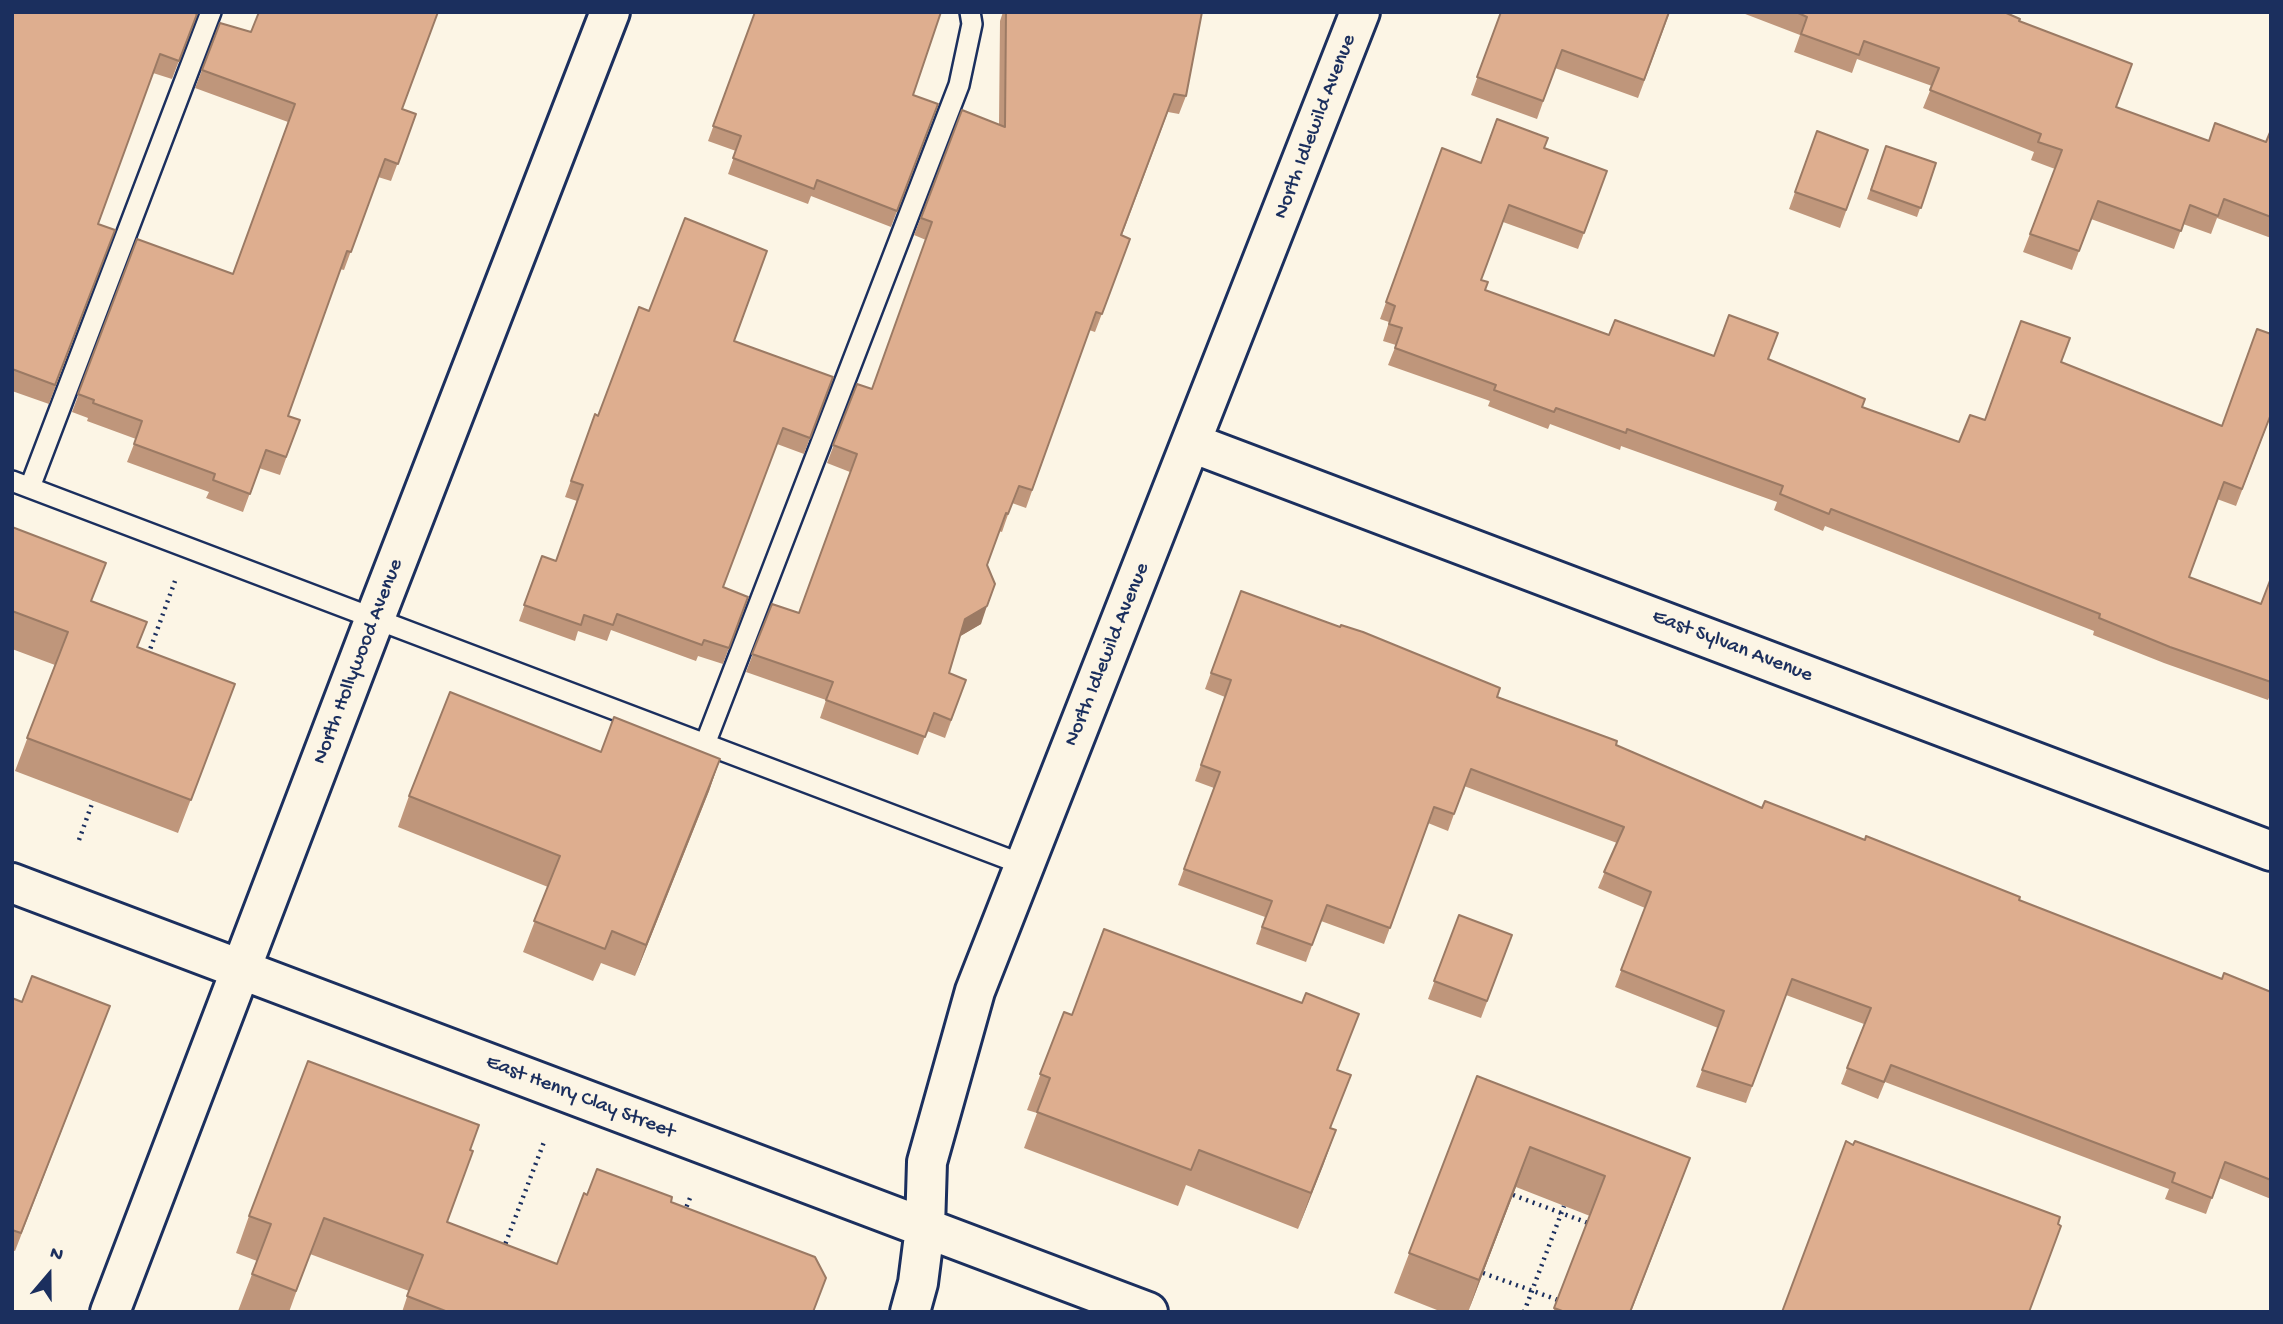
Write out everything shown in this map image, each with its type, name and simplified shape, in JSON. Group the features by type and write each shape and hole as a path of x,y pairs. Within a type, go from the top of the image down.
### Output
{"street":[{"name":"North Hollywood Avenue","path":"110,1312 374,618 610,12"},
{"name":"North Idlewild Avenue","path":"911,1312 918,1283 925,1228 928,1162 975,990 1360,12"},
{"name":"East Sylvan Avenue","path":"1192,443 2271,851"},
{"name":"East Henry Clay Street","path":"12,883 1147,1312"}],"lane":[{"path":"211,12 21,484 1024,864"},
{"path":"705,744 959,85 972,24 970,12"}],"path":[{"path":"144,665 188,548"},
{"path":"79,840 97,790"},
{"path":"500,1258 544,1142"},
{"path":"1513,1195 1588,1223"},
{"path":"680,1223 690,1198"},
{"path":"1524,1312 1564,1206"},
{"path":"493,1243 504,1248"},
{"path":"1483,1273 1558,1300"}],"building":[{"path":"12,12 197,14 179,61 160,54 98,224 115,230 55,385 12,369"},
{"path":"259,12 438,12 402,109 416,114 398,164 385,159 351,252 347,251 288,416 300,420 286,457 266,450 250,494 213,480 215,474 134,444 142,421 93,403 94,400 78,394 137,239 233,274 295,104 202,70 220,23 251,32"},
{"path":"755,12 941,12 913,95 938,104 897,211 817,180 814,189 733,158 741,136 713,126"},
{"path":"1006,12 1202,12 1186,96 1174,94 1121,235 1130,239 1102,314 1096,312 1032,490 1019,486 1008,514 1006,513 987,565 995,584 987,606 965,619 949,673 966,680 951,720 934,713 925,737 826,700 833,682 752,654 772,604 799,613 857,454 833,445 857,384 872,389 932,222 921,218 962,110 1005,127"},
{"path":"1501,12 1669,12 1644,80 1562,50 1543,101 1477,77"},
{"path":"1796,12 2004,12 2020,19 2019,21 2132,64 2116,107 2209,141 2215,123 2266,142 2271,130 2271,217 2224,199 2218,216 2190,205 2181,231 2098,201 2079,251 2030,234 2062,150 2038,142 2041,134 1930,90 1939,68 1864,41 1859,55 1801,34 1807,17"},
{"path":"1497,119 1548,138 1544,148 1607,171 1584,233 1509,205 1481,280 1488,282 1485,290 1609,335 1615,320 1714,356 1729,315 1778,333 1768,359 1865,399 1862,407 1959,442 1970,415 1985,420 2021,321 2070,338 2061,362 2222,426 2257,329 2271,334 2271,414 2242,489 2224,482 2189,577 2261,604 2271,578 2271,682 2170,647 2099,618 2100,614 1831,509 1829,514 1780,494 1783,486 1627,429 1626,433 1556,408 1554,412 1494,390 1496,385 1395,348 1402,328 1389,324 1395,306 1386,302 1442,148 1481,163"},
{"path":"1817,131 1868,150 1846,210 1795,192"},
{"path":"1886,146 1936,163 1921,208 1871,190"},
{"path":"685,218 767,251 734,341 833,377 810,438 783,428 723,587 748,597 729,648 704,640 702,645 617,614 613,625 584,615 581,625 524,605 542,556 556,561 583,485 571,481 595,414 598,416 639,307 649,311"},
{"path":"12,527 106,563 91,601 147,622 137,647 235,684 191,800 27,738 68,632 12,611"},
{"path":"1241,591 1340,627 1341,625 1363,632 1500,688 1497,697 1617,741 1616,745 1762,808 1765,801 1865,840 1866,836 2020,897 2019,900 2222,979 2224,973 2271,992 2271,1180 2225,1162 2212,1198 2172,1182 2175,1173 1891,1065 1884,1082 1847,1068 1871,1008 1792,979 1752,1086 1702,1070 1724,1011 1621,970 1651,892 1604,872 1624,827 1471,769 1454,814 1434,807 1390,928 1327,905 1312,945 1262,927 1272,901 1184,869 1220,772 1201,765 1231,680 1211,673"},
{"path":"450,692 601,752 614,717 720,759 646,945 612,931 605,949 534,921 560,856 409,796"},
{"path":"1459,915 1512,935 1487,1001 1434,981"},
{"path":"1104,929 1302,1003 1306,993 1359,1014 1337,1070 1351,1075 1330,1128 1336,1130 1311,1193 1199,1150 1191,1170 1037,1112 1050,1078 1040,1074 1064,1012 1072,1015"},
{"path":"32,976 110,1006 21,1233 12,1230 12,998 22,1002"},
{"path":"308,1061 479,1125 470,1150 473,1151 447,1222 557,1264 584,1193 587,1195 597,1169 672,1197 671,1202 815,1257 826,1278 813,1312 448,1312 407,1296 423,1255 324,1218 296,1291 252,1274 271,1224 249,1216"},
{"path":"1477,1076 1690,1158 1630,1312 1565,1312 1554,1308 1605,1176 1530,1147 1479,1280 1409,1253"},
{"path":"1846,1141 1853,1145 1855,1141 2060,1217 2058,1224 2061,1226 2029,1312 1782,1312"}]}
